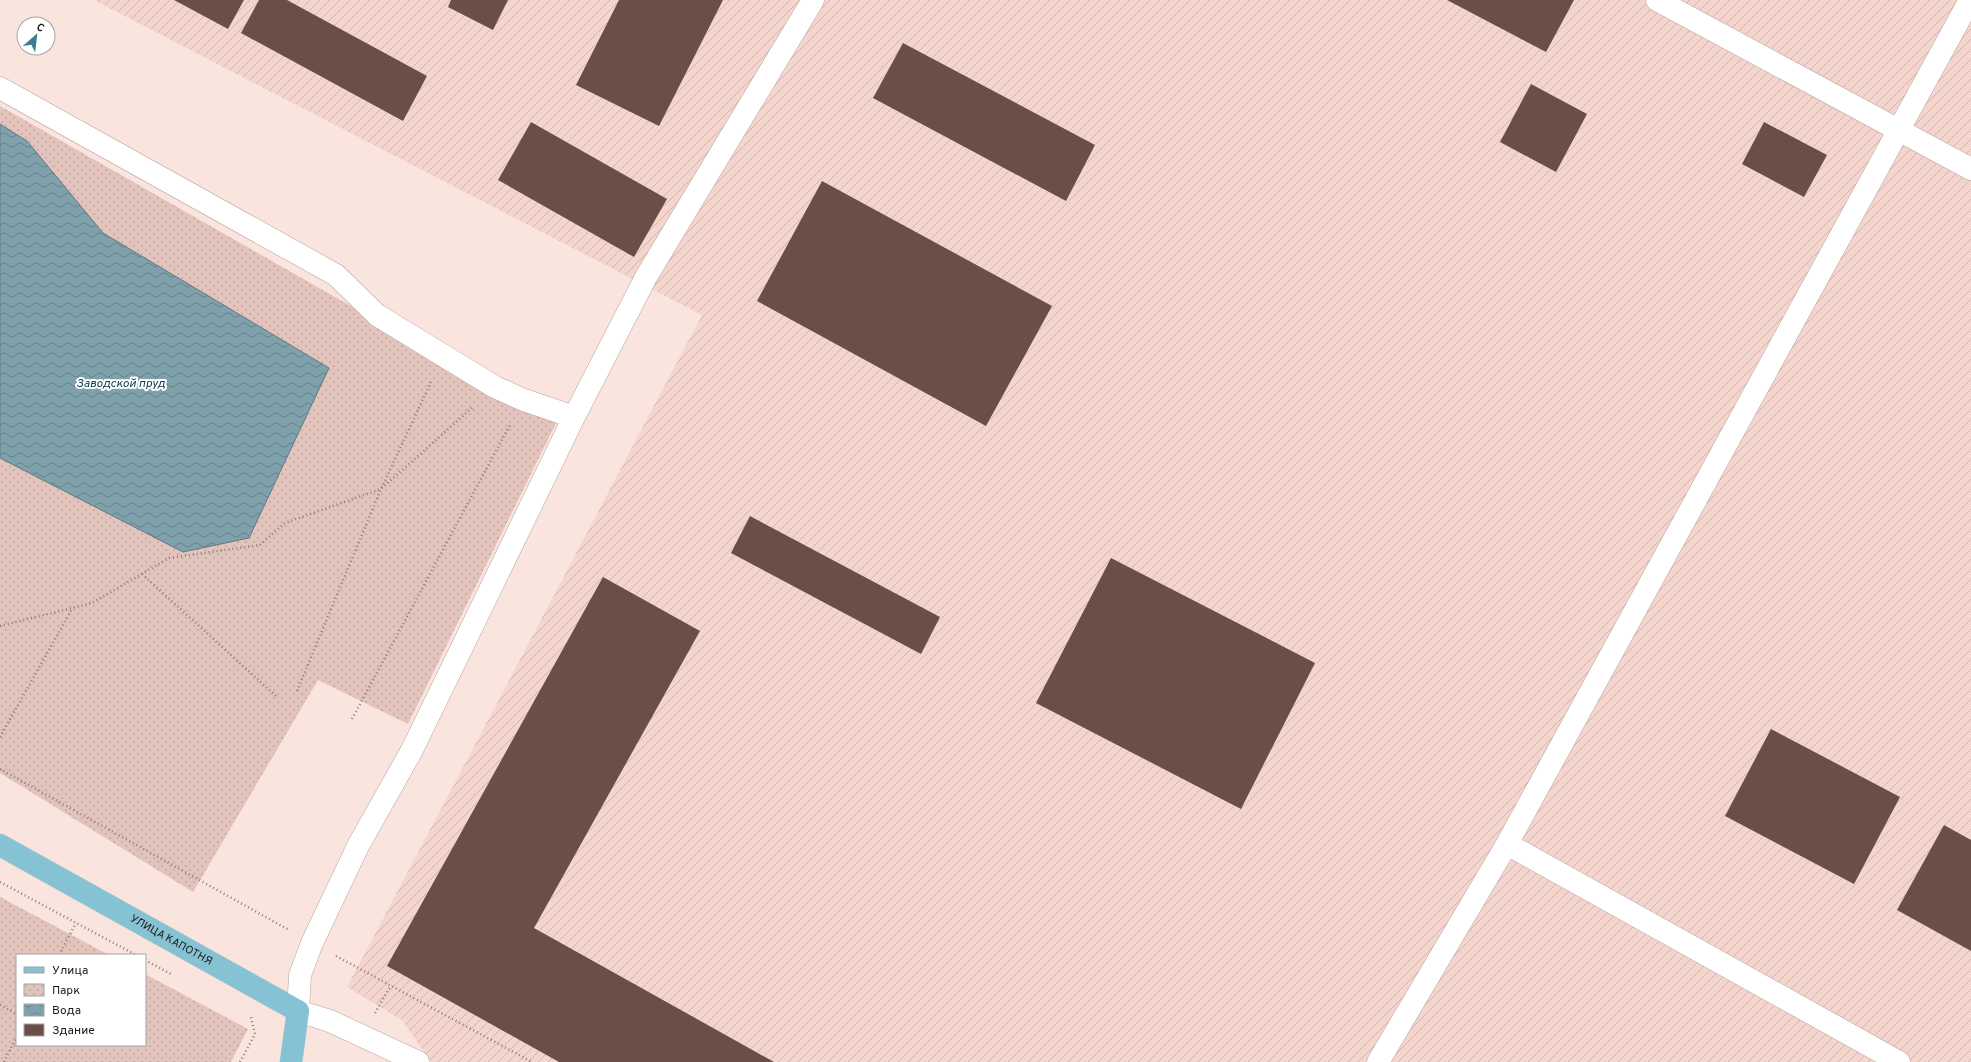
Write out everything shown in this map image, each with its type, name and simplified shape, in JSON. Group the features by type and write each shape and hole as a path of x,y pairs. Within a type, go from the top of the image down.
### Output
{"main road":[{"name":"УЛИЦА КАПОТНЯ","path":"0,845 298,1011"},
{"path":"291,1062 298,1011"}],"lane":[{"path":"418,1062 330,1021 298,1011 300,975 312,943 358,846 412,750 574,417 646,277 813,0"},
{"path":"1656,0 1971,169"},
{"path":"1378,1062 1507,844 1970,0"},
{"path":"0,88 336,275 378,315 495,387 524,400 574,417"},
{"path":"1507,844 1899,1062"}],"path":[{"path":"297,691 381,489 444,356"},
{"path":"0,626 92,603 169,558 260,545 285,523 381,489 495,387"},
{"path":"352,719 524,400"},
{"path":"142,574 278,697"},
{"path":"0,736 72,608"},
{"path":"0,769 312,943 532,1062"},
{"path":"0,882 134,954"},
{"path":"60,954 76,923"},
{"path":"146,961 178,978"},
{"path":"0,1005 16,1013"},
{"path":"240,1062 255,1034 251,1017 244,1013"},
{"path":"4,1062 16,1038"}],"shaded area":[{"path":"94,0 1971,0 1971,1062 431,1062 402,1020 347,987 702,315"}],"green space":[{"path":"0,106 556,423 408,724 318,680 193,892 0,773"},
{"path":"0,897 107,954 16,954 16,1046 146,1046 146,975 248,1029 231,1062 0,1062"}],"water":[{"name":"Заводской пруд","path":"0,124 27,141 103,233 329,368 249,538 183,552 0,458"}],"building":[{"path":"174,0 244,0 228,29"},
{"path":"259,0 287,0 427,76 403,121 241,33"},
{"path":"451,0 508,0 493,30 448,7"},
{"path":"619,0 723,0 659,126 576,85"},
{"path":"1447,0 1574,0 1546,52"},
{"path":"903,43 1095,145 1066,201 873,98"},
{"path":"1531,84 1587,114 1556,172 1500,142"},
{"path":"531,122 667,199 634,257 498,180"},
{"path":"1764,122 1827,155 1804,197 1742,164"},
{"path":"822,181 1052,306 986,426 757,301"},
{"path":"750,516 940,617 921,654 731,553"},
{"path":"1111,558 1315,663 1241,809 1036,703"},
{"path":"603,577 700,631 534,928 774,1062 559,1062 387,966"},
{"path":"1771,729 1900,797 1854,884 1725,816"},
{"path":"1944,825 1971,840 1971,951 1897,910"}]}
